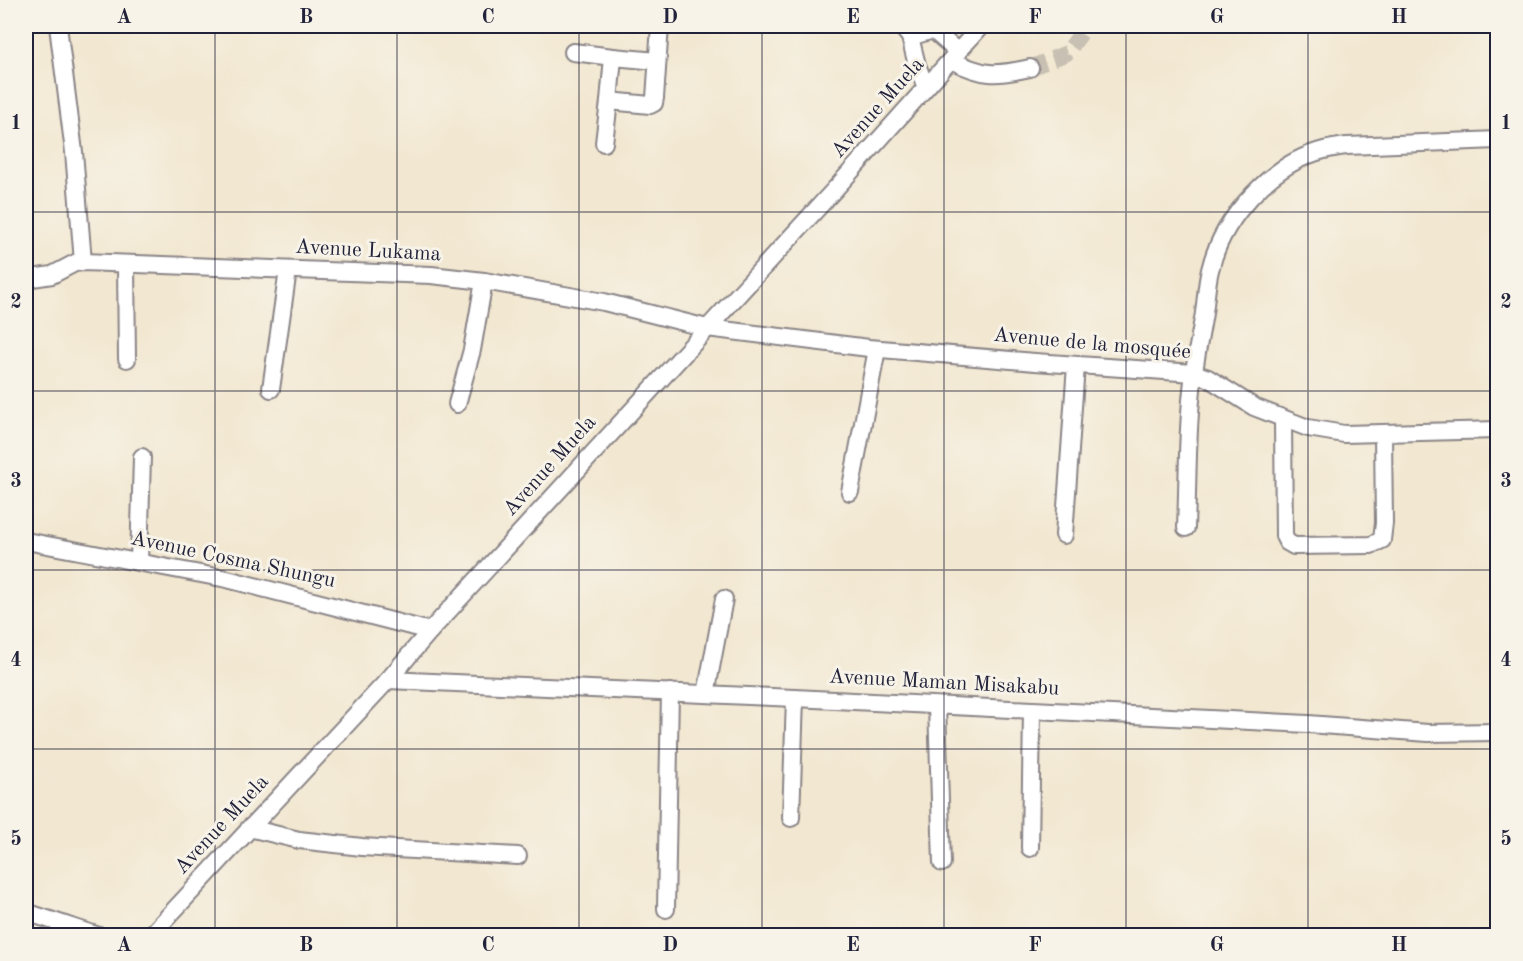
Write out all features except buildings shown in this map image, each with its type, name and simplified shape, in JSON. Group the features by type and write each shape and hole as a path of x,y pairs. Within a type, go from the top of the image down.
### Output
{"street":[{"path":"58,26 74,152 83,262"},
{"path":"609,101 650,105 654,103 660,26"},
{"name":"Avenue Muela","path":"150,936 388,680 981,26"},
{"path":"926,87 906,31 932,28 954,56 975,72 1003,74 1030,68"},
{"path":"573,52 657,61"},
{"path":"604,143 613,57"},
{"path":"1186,528 1194,373 1210,271 1215,252 1234,216 1249,198 1279,172 1300,159 1323,150 1347,146 1497,140"},
{"name":"Avenue Lukama","path":"26,279 52,275 75,263 83,262 431,274 604,302 707,328"},
{"path":"126,264 127,358"},
{"path":"271,389 288,270"},
{"path":"457,404 472,350 484,281"},
{"name":"Avenue de la mosquée","path":"707,328 877,349 1194,373 1208,378 1254,407 1283,419 1308,428 1344,434 1497,430"},
{"path":"850,492 877,349"},
{"path":"1064,535 1076,365"},
{"path":"1283,419 1284,536 1287,542 1294,546 1371,545 1382,540 1384,523 1383,433"},
{"path":"139,562 142,457"},
{"name":"Avenue Cosma Shungu","path":"26,541 227,579 430,631"},
{"path":"706,694 724,599"},
{"name":"Avenue Maman Misakabu","path":"388,680 1308,724 1428,733 1497,732"},
{"path":"666,909 670,692"},
{"path":"791,818 795,698"},
{"path":"937,706 942,863"},
{"path":"1030,848 1032,711"},
{"path":"249,828 299,840 362,847 518,856"},
{"path":"26,912 99,936"}],"tunnel":[{"path":"1030,68 1067,53 1086,26"}]}
